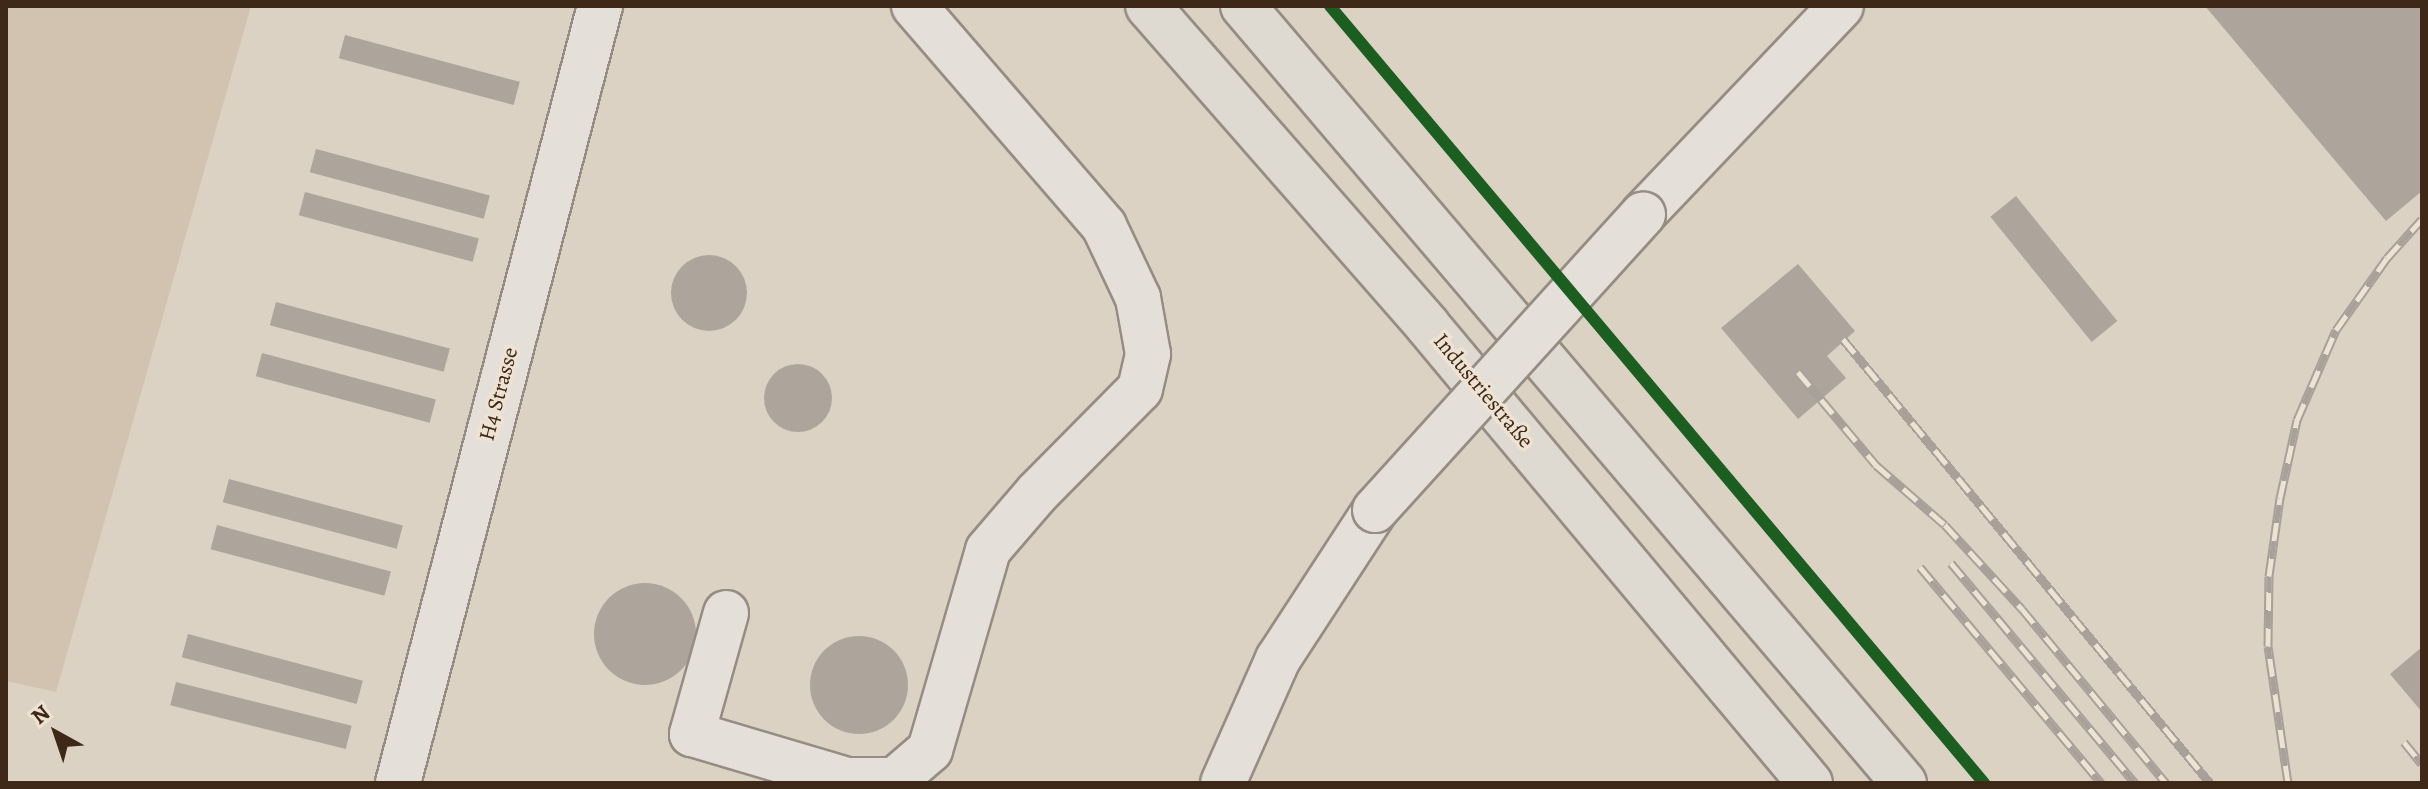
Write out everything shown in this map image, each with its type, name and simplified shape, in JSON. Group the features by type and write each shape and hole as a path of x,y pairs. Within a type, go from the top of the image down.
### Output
{"highway":[{"name":"Industriestraße","path":"1148,6 1427,325 1810,783"},
{"path":"1243,6 1904,783"}],"lane":[{"name":"H4 Strasse","path":"398,783 600,6"},
{"path":"726,613 692,734 847,780 895,780 930,750 988,550 1037,493 1140,389 1148,354 1138,298 1104,226 914,6"},
{"path":"1223,783 1278,659 1375,510 1643,214 1841,6"}],"shaded area":[{"path":"6,6 251,6 56,692 6,681"}],"building":[{"path":"2205,6 2422,6 2422,191 2386,221"},
{"path":"345,35 520,82 514,105 339,58"},
{"path":"316,149 490,196 484,219 310,172"},
{"path":"305,192 479,239 473,262 299,215"},
{"path":"2016,196 2117,321 2092,342 1990,217"},
{"path":"709,255 724,258 736,266 744,278 747,293 744,308 736,320 724,328 709,331 694,328 682,320 674,308 671,293 674,278 682,266 694,258"},
{"path":"1798,264 1855,331 1827,356 1846,378 1798,419 1721,328"},
{"path":"276,302 450,349 444,372 270,325"},
{"path":"262,353 436,400 430,423 256,376"},
{"path":"791,364 805,364 817,369 827,379 832,398 827,417 817,427 805,432 791,432 779,427 769,417 764,405 764,391 769,379 779,369"},
{"path":"229,479 403,526 397,549 223,502"},
{"path":"217,525 391,572 384,596 211,549"},
{"path":"645,583 664,587 681,598 692,615 696,634 692,653 681,670 664,681 645,685 626,681 609,670 598,653 594,634 598,615 609,598 626,587"},
{"path":"188,634 363,681 357,704 182,657"},
{"path":"859,636 878,640 894,650 904,666 908,685 904,704 894,720 878,730 859,734 840,730 824,720 814,704 810,685 814,666 824,650 840,640"},
{"path":"2422,647 2422,712 2390,674"},
{"path":"176,682 352,726 346,749 170,705"}],"railway":[{"path":"2288,783 2268,646 2269,576 2280,498 2297,420 2336,330 2387,258 2422,219"},
{"path":"1843,339 2210,783"},
{"path":"1798,372 1876,465 1945,525 2022,609 2166,783"},
{"path":"1951,563 2135,783"},
{"path":"1920,567 2101,783"},
{"path":"2404,742 2422,764"}],"cycle path":[{"path":"1330,6 1984,783"}]}
